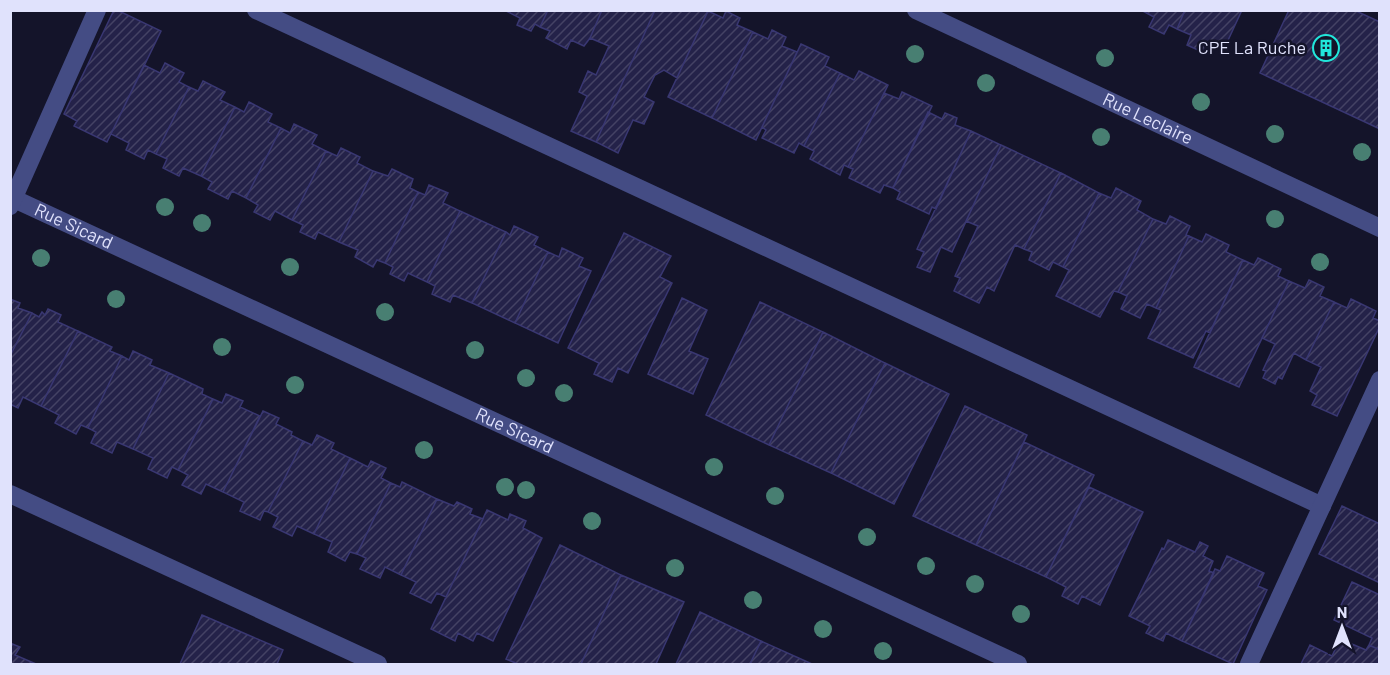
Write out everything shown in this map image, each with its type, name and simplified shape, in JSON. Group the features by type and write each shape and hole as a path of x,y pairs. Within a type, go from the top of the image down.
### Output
{"street":[{"path":"12,200 97,10"},
{"path":"256,10 1322,506"},
{"name":"Rue Leclaire","path":"916,10 1380,228"},
{"name":"Rue Sicard","path":"12,200 1018,664"},
{"path":"1248,664 1380,380"},
{"path":"10,494 378,664"}],"building":[{"path":"114,10 161,31 107,142 74,126 77,121 64,114"},
{"path":"504,10 548,10 540,27 535,24 531,31 517,25 520,18"},
{"path":"548,10 602,10 584,46 571,40 567,49 546,38 550,31 540,27"},
{"path":"602,10 655,10 596,142 571,131 587,96 579,92 588,71 596,75 609,46 590,38"},
{"path":"655,10 708,11 677,78 664,70 655,75 644,97 654,102 644,124 633,120 618,153 596,142"},
{"path":"1141,10 1185,10 1177,29 1169,25 1164,34 1149,27 1154,17"},
{"path":"1185,10 1242,10 1224,49 1212,44 1207,54 1187,45 1191,35 1177,29"},
{"name":"CPE La Ruche","path":"1289,10 1354,10 1380,22 1380,129 1260,73"},
{"path":"708,11 723,18 726,11 740,18 737,25 753,32 712,118 668,97"},
{"path":"772,30 786,37 782,46 797,52 756,140 712,118 753,32 768,39"},
{"path":"801,44 829,57 825,66 840,73 804,146 799,143 794,153 762,138 766,130 762,127"},
{"path":"165,63 184,73 179,82 189,87 156,154 148,150 144,159 126,150 129,143 111,134 144,65 160,73"},
{"path":"859,71 888,85 848,167 844,165 840,175 810,159 814,151 804,146 840,73 854,80"},
{"path":"203,81 225,92 220,100 235,107 201,176 183,168 179,176 163,168 167,159 156,154 189,87 198,91"},
{"path":"902,92 932,106 893,188 884,185 880,193 849,178 853,169 848,167 884,93 899,99"},
{"path":"249,102 272,114 268,122 281,128 246,198 232,191 228,199 208,189 212,182 201,176 235,107 244,112"},
{"path":"928,112 942,119 945,113 957,118 955,125 971,131 936,209 932,207 929,214 897,199 900,192 893,188"},
{"path":"294,124 317,135 312,144 326,151 292,220 275,211 270,220 254,212 258,205 246,198 281,128 290,133"},
{"path":"971,131 1001,145 952,252 941,247 930,272 917,267 924,252 917,249"},
{"path":"1001,145 1061,173 1024,249 1015,245 994,291 987,287 979,303 954,291 960,278 955,276 978,226 966,221"},
{"path":"341,148 360,157 357,163 373,171 339,242 318,232 315,239 300,232 303,225 292,220 326,151 337,156"},
{"path":"392,169 413,179 410,188 418,192 385,263 377,260 373,267 355,257 358,250 339,242 373,171 388,176"},
{"path":"1061,173 1099,193 1063,267 1053,262 1049,270 1029,260 1032,252 1024,249"},
{"path":"429,185 448,193 443,203 460,211 427,282 408,273 404,281 390,274 393,267 385,263 418,192 425,195"},
{"path":"1116,188 1141,201 1137,210 1153,219 1118,292 1114,291 1100,317 1056,296 1069,270 1063,267 1099,193 1111,198"},
{"path":"460,211 506,232 472,303 453,295 450,302 432,294 435,286 427,282"},
{"path":"1170,216 1190,226 1186,235 1189,236 1156,308 1147,304 1140,318 1121,309 1127,296 1118,292 1153,219 1166,224"},
{"path":"514,226 538,237 534,245 548,252 515,323 472,303 506,232 510,235"},
{"path":"624,233 671,256 660,277 672,283 628,373 618,368 612,382 594,374 599,363 568,348"},
{"path":"1206,234 1229,245 1226,252 1243,260 1210,333 1206,331 1193,358 1148,338 1161,310 1156,308 1189,236 1202,242"},
{"path":"562,248 583,258 579,266 591,271 558,343 515,323 548,252 559,257"},
{"path":"1258,258 1281,269 1278,276 1289,281 1239,387 1194,367 1243,260 1254,265"},
{"path":"1309,280 1324,287 1320,296 1334,302 1306,360 1294,353 1282,379 1278,377 1275,384 1263,378 1266,371 1263,370 1275,344 1262,338 1289,281 1305,288"},
{"path":"682,298 707,310 689,351 708,359 693,394 648,374"},
{"path":"10,299 20,303 18,308 32,313 10,356"},
{"path":"1351,299 1376,311 1373,318 1380,321 1380,326 1337,416 1312,405 1317,395 1310,391 1321,367 1306,360 1334,302 1347,308"},
{"path":"760,302 823,332 769,445 706,415"},
{"path":"48,309 61,315 58,322 78,331 41,406 23,397 18,408 10,404 10,356 32,313 39,317 42,312 45,315"},
{"path":"78,331 112,347 110,351 122,356 88,428 81,425 76,434 55,423 59,415 41,406"},
{"path":"823,332 885,363 831,473 769,445"},
{"path":"133,351 152,360 150,365 169,373 133,449 117,442 112,453 91,443 96,432 88,428 122,356 129,360"},
{"path":"885,363 949,394 894,504 831,473"},
{"path":"169,373 203,389 202,394 213,399 178,470 172,467 167,478 148,469 153,458 133,449"},
{"path":"226,394 243,401 240,407 260,416 223,492 206,484 201,494 182,485 188,475 178,470 213,399 222,403"},
{"path":"965,406 1027,435 976,545 913,516"},
{"path":"263,411 279,418 276,424 303,441 268,512 264,511 260,520 240,511 244,502 223,492"},
{"path":"317,435 334,443 331,449 350,458 314,534 297,526 292,536 273,527 278,517 268,512 303,441 312,445"},
{"path":"1024,442 1094,475 1046,577 976,545"},
{"path":"350,458 368,467 371,461 386,468 381,478 391,483 357,554 350,552 345,561 328,552 332,542 314,534"},
{"path":"402,482 437,499 401,575 385,567 380,578 360,569 366,558 357,554 391,483 400,487"},
{"path":"1089,487 1143,512 1100,605 1082,596 1078,604 1062,596 1066,587 1046,577"},
{"path":"437,499 454,506 457,502 472,509 470,514 483,519 446,597 437,593 431,603 410,593 416,582 401,575"},
{"path":"1342,506 1380,524 1380,583 1319,554"},
{"path":"487,510 508,520 510,514 526,521 523,528 542,538 493,641 477,633 473,641 458,633 455,641 431,629"},
{"path":"1168,540 1195,552 1200,542 1208,546 1203,556 1213,561 1209,571 1214,573 1182,641 1166,633 1163,641 1146,633 1150,626 1129,616"},
{"path":"560,545 621,575 581,664 518,664 506,659"},
{"path":"1227,556 1264,573 1258,586 1267,590 1233,664 1182,641 1215,569 1220,571"},
{"path":"621,575 684,602 656,664 581,664"},
{"path":"1352,582 1380,595 1380,650 1369,645 1372,638 1334,620"},
{"path":"700,612 761,641 750,664 676,664"},
{"path":"202,615 283,650 277,664 180,664"},
{"path":"1340,639 1366,650 1369,645 1380,650 1380,664 1301,664 1310,645 1332,656"},
{"path":"761,641 812,664 750,664"},
{"path":"10,643 20,647 15,655 36,664 10,664"}],"place":[{"name":"CPE La Ruche","path":"1326,48"}]}
